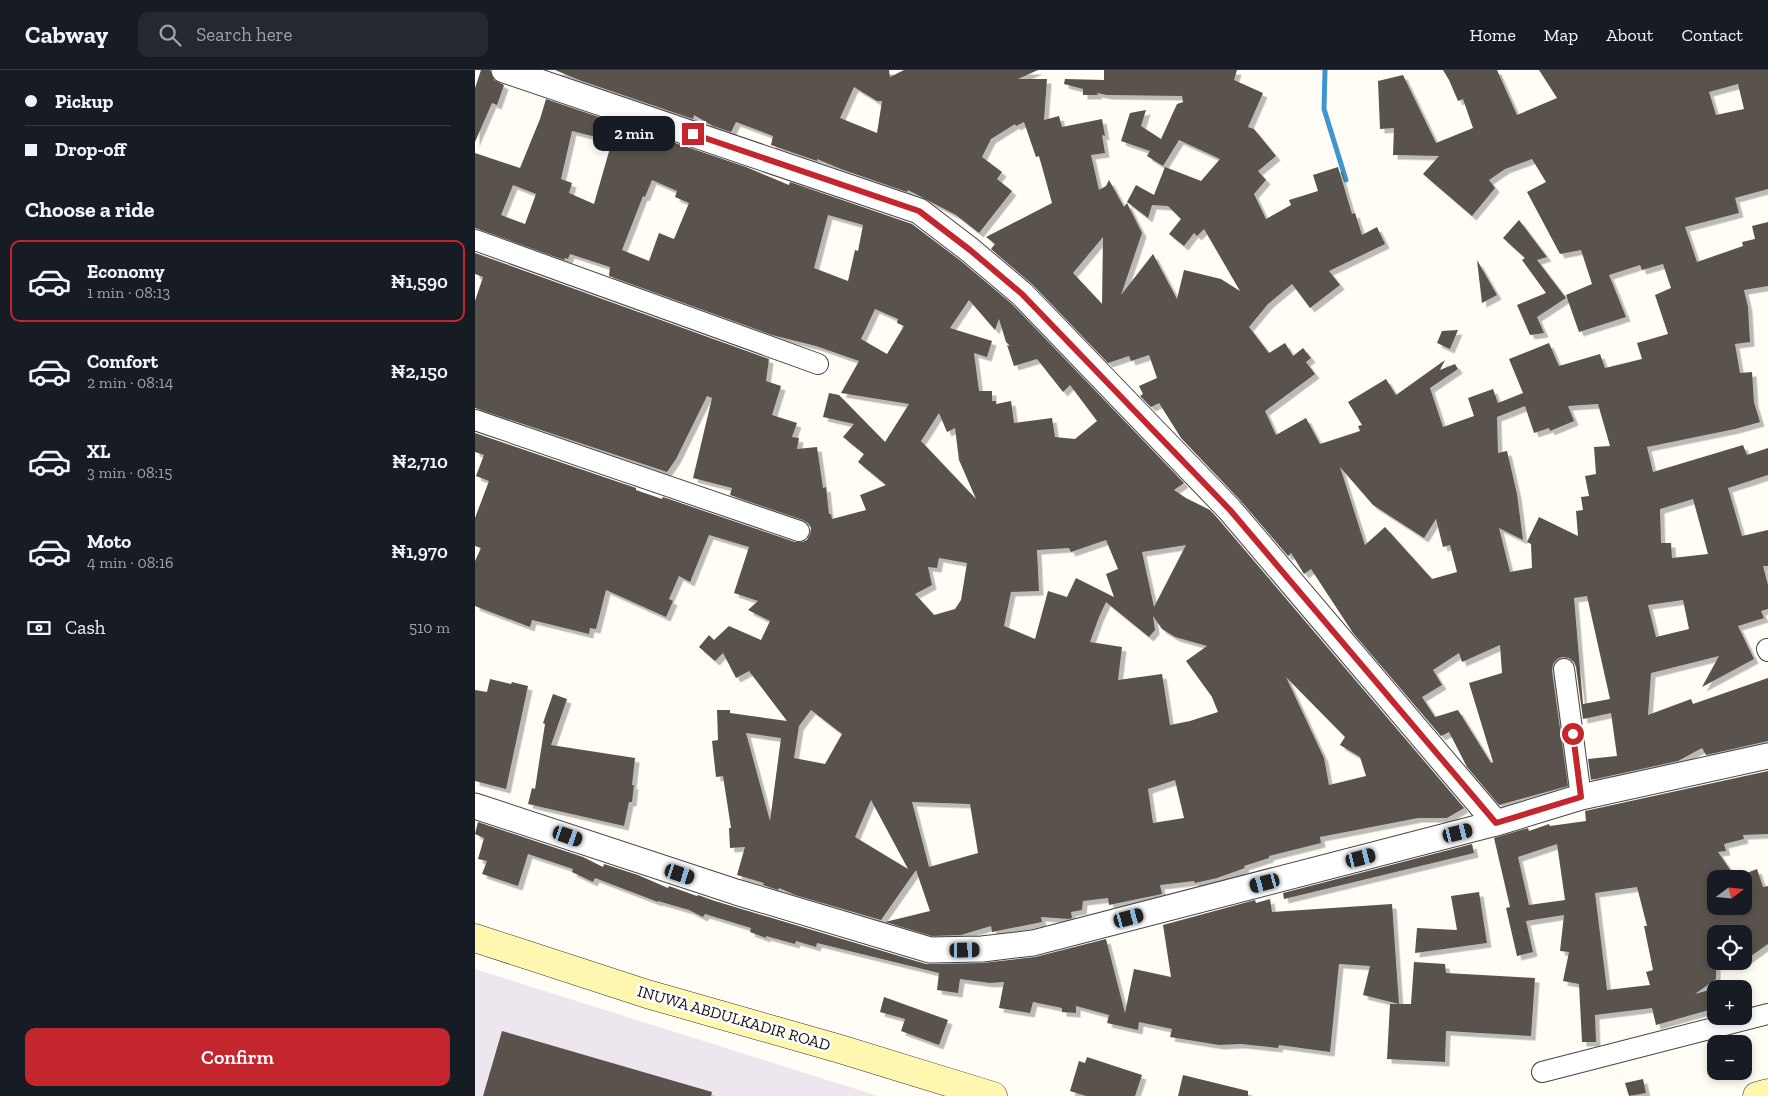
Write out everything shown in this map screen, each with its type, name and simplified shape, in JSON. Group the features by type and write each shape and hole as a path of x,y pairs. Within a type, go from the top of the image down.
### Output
{"main road":[{"name":"INUWA ABDULKADIR ROAD","path":"475,938 647,994 840,1049 993,1096"},
{"path":"1757,1096 1768,1093"}],"street":[{"path":"504,70 919,211 970,250 1022,294 1230,510 1496,823"},
{"path":"475,240 818,364"},
{"path":"475,420 799,531"},
{"path":"1564,669 1581,797"},
{"path":"475,806 736,892 930,950 982,949 1033,943 1496,823 1581,797 1768,756"},
{"path":"1542,1072 1768,1014"}],"shaded area":[{"path":"475,969 878,1096 475,1096"}],"building":[{"path":"481,70 490,70 494,80 504,85 497,105 492,103 475,142 475,88"},
{"path":"555,70 889,70 890,77 904,70 1038,70 1018,79 1047,79 1044,120 1059,116 1062,127 1102,119 1105,153 1091,155 1099,190 1106,186 1109,180 1124,207 1127,203 1142,233 1121,295 1153,254 1177,299 1184,270 1221,279 1240,291 1204,229 1197,236 1194,233 1184,246 1169,234 1181,219 1168,206 1152,205 1148,218 1127,202 1136,185 1154,195 1165,167 1201,181 1220,159 1179,140 1163,166 1147,156 1150,151 1121,141 1130,113 1146,110 1141,126 1161,139 1177,104 1183,102 1182,96 1107,95 1097,93 1098,95 1083,95 1083,89 1064,84 1065,79 1104,80 1104,70 1237,70 1234,80 1263,93 1248,127 1254,129 1276,156 1258,171 1266,180 1254,194 1266,219 1291,205 1289,200 1318,191 1313,175 1338,167 1352,214 1355,213 1362,235 1377,227 1385,244 1329,271 1340,285 1310,308 1292,284 1268,304 1249,327 1269,353 1285,343 1293,356 1303,348 1311,358 1306,362 1315,374 1265,411 1276,435 1306,418 1320,444 1360,431 1358,426 1362,425 1348,402 1386,379 1396,395 1445,360 1440,370 1455,364 1458,369 1430,388 1443,427 1474,416 1468,398 1493,389 1498,403 1523,393 1509,359 1549,343 1559,366 1600,354 1605,368 1642,359 1637,343 1668,334 1655,295 1671,288 1663,264 1642,270 1640,265 1609,275 1626,317 1579,332 1566,295 1592,284 1581,250 1560,254 1527,192 1546,182 1532,159 1505,169 1489,180 1495,188 1472,216 1423,174 1439,156 1393,155 1394,128 1380,129 1378,81 1403,75 1436,143 1473,128 1463,99 1458,101 1443,70 1497,70 1517,115 1557,98 1539,70 1768,70 1768,189 1735,198 1739,213 1685,227 1697,262 1743,246 1742,242 1755,239 1752,226 1768,222 1768,286 1744,290 1748,307 1750,342 1735,344 1740,373 1752,372 1754,402 1760,422 1647,447 1653,472 1743,445 1747,455 1768,448 1768,475 1728,488 1742,536 1768,530 1768,566 1763,566 1768,585 1768,609 1761,611 1764,618 1738,626 1754,659 1702,687 1719,656 1651,673 1648,715 1691,699 1693,704 1768,678 1768,741 1706,755 1702,748 1678,761 1591,780 1588,759 1617,756 1611,713 1583,719 1576,667 1569,658 1562,657 1553,664 1552,671 1568,786 1499,805 1467,767 1449,732 1441,736 1353,633 1311,569 1304,574 1291,553 1288,556 1240,500 1181,438 1159,403 1151,407 1140,396 1143,394 1139,386 1157,378 1149,355 1131,361 1129,356 1108,363 1032,284 991,249 995,244 986,237 1052,203 1039,156 1036,157 1024,122 1016,126 1015,124 991,139 982,157 1002,172 997,179 1012,191 979,233 956,215 908,190 907,192 817,159 817,161 771,145 773,136 736,122 731,132 713,126 694,115 693,119","holes":["1738,84 1744,109 1716,115 1709,92","854,87 877,101 882,101 877,133 840,118","1103,237 1102,304 1073,273","1598,404 1610,446 1594,447 1596,474 1585,476 1589,496 1581,497 1583,510 1576,511 1578,536 1539,517 1527,542 1531,544 1532,568 1510,572 1499,528 1523,540 1517,494 1507,451 1498,453 1497,417 1525,406 1534,433 1549,428 1550,431 1574,421 1568,406","1340,467 1373,505 1424,538 1436,519 1443,547 1450,545 1457,572 1432,579 1385,527 1365,545","1693,499 1708,554 1672,558 1671,543 1661,543 1660,509","1587,596 1610,699 1583,704 1574,598","1683,600 1689,629 1656,637 1648,605","1500,645 1502,673 1469,683 1493,762 1491,763 1458,710 1435,717 1422,697 1442,685 1433,670 1459,653 1462,662"]},
{"path":"546,99 746,167 789,185 790,182 912,224 961,261 1012,304 1184,483 1174,490 1210,510 1464,808 1447,818 1418,818 1320,837 1321,843 1269,856 1269,858 1244,866 1245,868 1217,878 1195,883 1194,881 1160,885 1162,894 1109,905 1108,898 1083,901 1082,910 1071,912 1072,918 1069,919 1041,917 1042,922 992,932 991,926 961,935 932,936 885,922 930,911 916,870 881,920 795,895 779,888 778,890 763,885 764,883 737,875 745,847 730,848 729,828 731,828 723,776 716,777 712,741 718,740 717,710 730,710 730,713 787,721 749,671 736,678 723,653 715,661 699,647 709,635 714,640 729,626 761,640 770,621 748,610 758,601 734,593 749,547 709,535 690,582 679,576 669,599 673,601 666,617 606,590 596,629 590,628 589,634 532,620 530,627 475,606 475,561 481,548 475,546 475,518 489,481 476,476 484,455 475,452 475,433 636,488 636,490 662,499 663,497 795,542 807,540 811,528 803,520 730,495 732,488 693,478 712,398 707,396 676,459 667,472 475,408 475,301 483,277 475,274 475,253 769,359 766,381 781,386 772,415 797,423 792,437 799,438 797,449 817,447 823,488 826,487 829,514 831,514 832,519 866,510 860,495 886,485 858,462 864,454 843,437 854,424 823,417 829,393 839,395 885,442 909,404 841,393 859,361 816,346 772,335 609,276 610,267 570,254 568,259 565,258 564,260 475,228 475,153 520,168","holes":["572,131 612,141 594,204 569,193 572,183 561,179","652,180 677,191 675,197 689,203 674,239 659,233 649,261 622,250 643,196 645,197","513,185 536,194 525,224 501,215","828,215 863,225 858,251 855,250 848,281 814,268","969,300 995,330 999,319 1006,342 1010,346 1007,345 1014,366 1037,359 1063,392 1070,385 1097,421 1075,439 1055,437 1052,418 1014,423 1011,401 996,404 996,401 992,401 992,391 979,391 974,353 987,357 992,341 950,328","875,309 898,319 897,323 904,326 887,354 861,339","939,413 947,432 955,428 959,460 976,499 921,441","1106,540 1118,569 1106,574 1114,597 1076,578 1067,597 1048,591 1035,639 1004,626 1011,592 1039,591 1037,550 1069,548 1071,552","1186,545 1154,607 1142,552","939,558 967,563 961,600 955,609 934,615 915,594 932,585 928,567 937,568","1106,602 1149,637 1155,630 1153,616 1162,629 1175,637 1207,646 1186,661 1212,697 1218,712 1170,725 1162,674 1118,680 1122,647 1090,642","1286,677 1345,737 1340,745 1360,757 1366,776 1329,785 1324,758","811,710 842,734 825,764 794,758 799,726","746,733 781,738 770,821","1175,780 1184,818 1153,823 1148,789","871,800 908,869 855,837","912,802 970,804 978,853 929,867"]},
{"path":"1519,220 1547,257 1537,260 1566,298 1537,317 1544,333 1530,335 1517,305 1546,293 1522,260 1525,258 1503,238"},
{"path":"1477,260 1497,295 1482,303"},
{"path":"1458,330 1450,349 1437,343 1442,331"},
{"path":"490,679 528,686 506,789 475,781 475,690 487,692"},
{"path":"553,694 567,699 551,745 635,758 632,802 629,802 624,826 528,804 532,788 535,789 545,724 543,723"},
{"path":"1768,771 1768,834 1743,835 1744,839 1724,844 1726,851 1718,852 1730,870 1707,870 1707,915 1753,915 1753,871 1757,869 1763,887 1768,886 1768,944 1752,955 1752,925 1707,925 1707,970 1716,970 1716,979 1707,980 1707,985 1695,994 1707,991 1707,1011 1656,1025 1652,1008 1595,1015 1596,1042 1582,1042 1579,984 1563,981 1569,952 1560,951 1564,915 1526,921 1533,952 1517,956 1506,908 1510,907 1494,838 1528,828 1529,831 1549,824 1550,826 1586,821 1585,811","holes":["1557,844 1565,900 1529,905 1518,857","1637,887 1647,926 1644,926 1653,970 1646,972 1650,985 1607,990 1595,893"]},
{"path":"478,822 583,857 603,867 604,864 638,875 668,888 669,886 926,964 982,963 1035,957 1106,939 1125,1013 1134,969 1171,977 1163,925 1255,900 1256,903 1270,899 1272,912 1392,904 1399,1004 1363,995 1370,966 1339,964 1330,1052 1279,1045 1278,1048 1241,1044 1219,1045 1170,1037 1172,1029 1139,1022 1138,1030 1107,1023 1109,1015 1076,1006 1076,1013 1062,1012 1062,1008 1033,1002 1030,1013 999,1008 1004,982 990,983 960,979 958,993 937,990 939,973 817,943 816,947 796,941 795,944 766,936 766,938 750,932 751,928 705,914 703,917 689,910 658,902 595,878 593,882 572,872 573,869 528,854 518,886 482,874 487,861 478,859 484,838 475,834"},
{"path":"1472,844 1474,853 1284,899 1283,893"},
{"path":"1479,892 1487,943 1415,953 1417,928 1457,930 1451,896"},
{"path":"1414,962 1445,964 1446,973 1535,978 1531,1036 1446,1031 1445,1062 1387,1059 1390,1004 1411,1004"},
{"path":"884,997 948,1020 939,1045 901,1031 905,1019 880,1012"},
{"path":"502,1031 712,1092 711,1096 483,1096"},
{"path":"1087,1057 1142,1075 1135,1096 1086,1096 1070,1091 1079,1061 1085,1063"},
{"path":"1183,1075 1248,1091 1248,1096 1178,1096"},
{"path":"1643,1079 1646,1093 1629,1096 1625,1083"}],"waterway":[{"path":"1325,70 1324,109 1346,180"}],"route":[{"path":"693,134 919,211 970,250 1022,294 1230,510 1496,823 1581,797 1573,734"}]}
